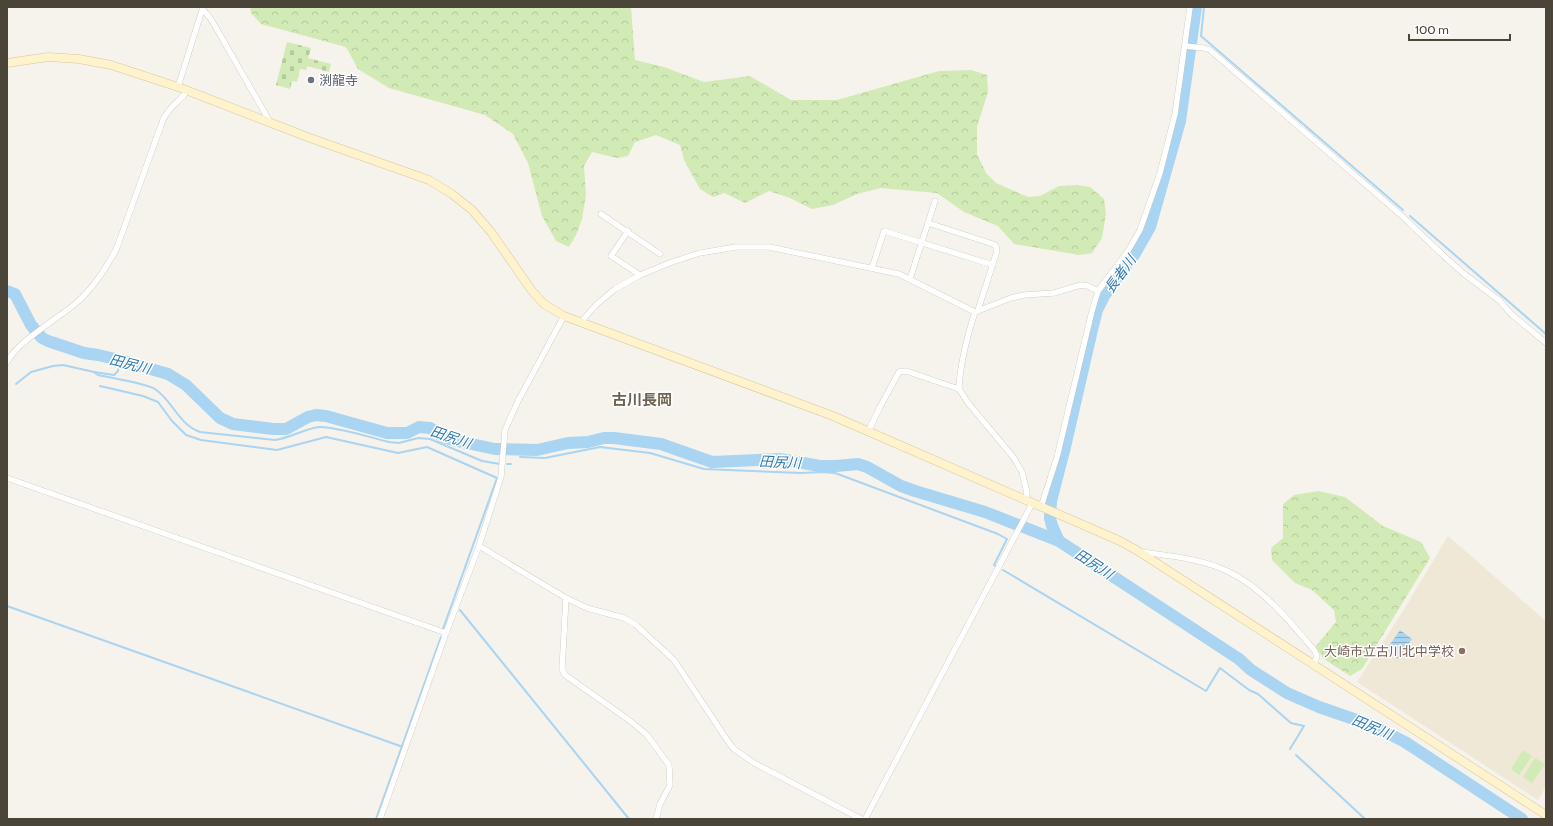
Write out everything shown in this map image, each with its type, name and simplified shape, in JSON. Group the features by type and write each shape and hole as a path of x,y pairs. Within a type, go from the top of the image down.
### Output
{"street":[{"path":"1043,508 1098,291 1134,242 1143,223 1160,173 1170,135 1189,47 1190,7"},
{"path":"178,87 203,8"},
{"path":"203,8 211,19 270,123"},
{"path":"1189,47 1210,50 1402,216 1463,273 1500,301 1511,314 1546,343"},
{"path":"7,63 48,57 80,59 111,65 187,90 270,123 428,180 452,194 472,210 491,232 532,291 544,304 564,316 798,403 1100,532 1138,552 1314,664 1546,815"},
{"path":"7,362 18,348 76,304 91,288 105,268 116,250 167,111 183,98 187,90"},
{"path":"910,279 935,201"},
{"path":"601,214 660,254"},
{"path":"928,223 993,244 996,246 997,251 966,340 959,389"},
{"path":"872,268 884,231 993,264"},
{"path":"628,232 611,256 640,275"},
{"path":"580,323 597,304 615,289 640,275 672,262 700,254 736,247 769,247 899,274 976,311 1010,298 1024,295 1054,293 1081,285 1088,286 1098,291"},
{"path":"380,819 446,633 479,546 501,477 505,430 518,401 564,316"},
{"path":"865,819 1025,520 1029,502 1022,472 1014,458 969,404 959,389 906,371 899,372 868,432"},
{"path":"7,478 446,633"},
{"path":"479,546 566,598 587,608 624,618 636,625 674,660 734,749 754,764 861,819"},
{"path":"1138,552 1170,556 1213,566 1229,572 1243,580 1290,622 1315,651 1317,656 1314,664"},
{"path":"566,598 562,669 564,675 629,720 647,735 669,765 670,785 660,804 656,819"}],"shaded area":[{"name":"大崎市立古川北中学校","path":"1448,536 1546,621 1546,786 1538,800 1357,682 1403,611"}],"green space":[{"path":"250,7 631,7 635,60 664,67 704,82 750,76 791,100 837,100 939,71 971,70 987,75 988,92 977,127 977,154 986,173 996,183 1028,197 1040,196 1059,186 1077,185 1090,187 1104,199 1106,214 1102,238 1092,253 1079,255 1014,244 998,226 964,212 937,193 881,188 857,194 833,205 812,209 790,198 769,191 745,203 724,193 713,197 700,189 684,160 680,145 656,135 635,142 628,156 617,158 592,152 584,166 586,195 582,219 576,235 569,247 556,241 542,216 528,163 513,134 485,115 389,88 358,69 346,47 261,24 251,13"},
{"path":"287,42 311,48 308,58 331,64 329,72 307,66 306,70 300,69 297,82 292,81 290,89 276,85"},
{"path":"1318,491 1345,497 1383,526 1421,542 1430,558 1362,669 1350,676 1324,659 1315,647 1336,622 1334,610 1312,590 1295,583 1272,560 1271,548 1283,538 1283,504 1294,495"},
{"path":"1523,750 1532,756 1519,775 1511,769"},
{"path":"1535,758 1545,764 1532,783 1523,777"}],"water":[{"path":"1400,630 1412,639 1398,659 1386,650"}],"waterway":[{"name":"長者川","path":"1059,541 1050,518 1051,501 1097,310 1104,296 1134,255 1150,227 1180,121 1196,7"},
{"path":"1204,7 1201,36 1403,210"},
{"path":"1410,216 1546,334"},
{"name":"田尻川","path":"7,291 15,294 31,325 42,338 84,353 120,360 168,374 186,385 220,418 233,424 273,429 286,429 308,417 316,415 326,416 387,433 407,433 419,427 430,428 443,437 495,449 537,450 568,443 614,438 661,444 712,462 780,459 820,466 858,464 867,467 901,486 985,512 1059,541 1239,659 1251,670 1287,693 1319,707 1371,725 1405,742 1522,819"},
{"path":"16,384 31,372 63,365 114,375 118,371 120,360"},
{"path":"94,372 98,375 136,383 155,389 167,400 186,424 200,432 275,440 313,428 326,427 344,430 389,442 399,443 418,438 430,439 482,461 500,464"},
{"path":"100,386 143,396 158,402 172,421 186,435 201,440 277,450 326,437 398,453 427,447 497,478 443,629"},
{"path":"520,457 545,458 600,447 650,453 704,469 835,473 998,534 1007,539 994,565 997,567"},
{"path":"1003,570 1206,691 1220,668 1249,690 1258,694 1291,723 1304,726 1290,749"},
{"path":"7,606 403,747"},
{"path":"460,610 629,819"},
{"path":"376,819 441,637"},
{"path":"1296,755 1365,819"}],"place":[{"name":"渕龍寺","path":"311,80"},
{"name":"大崎市立古川北中学校","path":"1462,651"}],"district":[{"name":"古川長岡","path":"642,400"}]}
